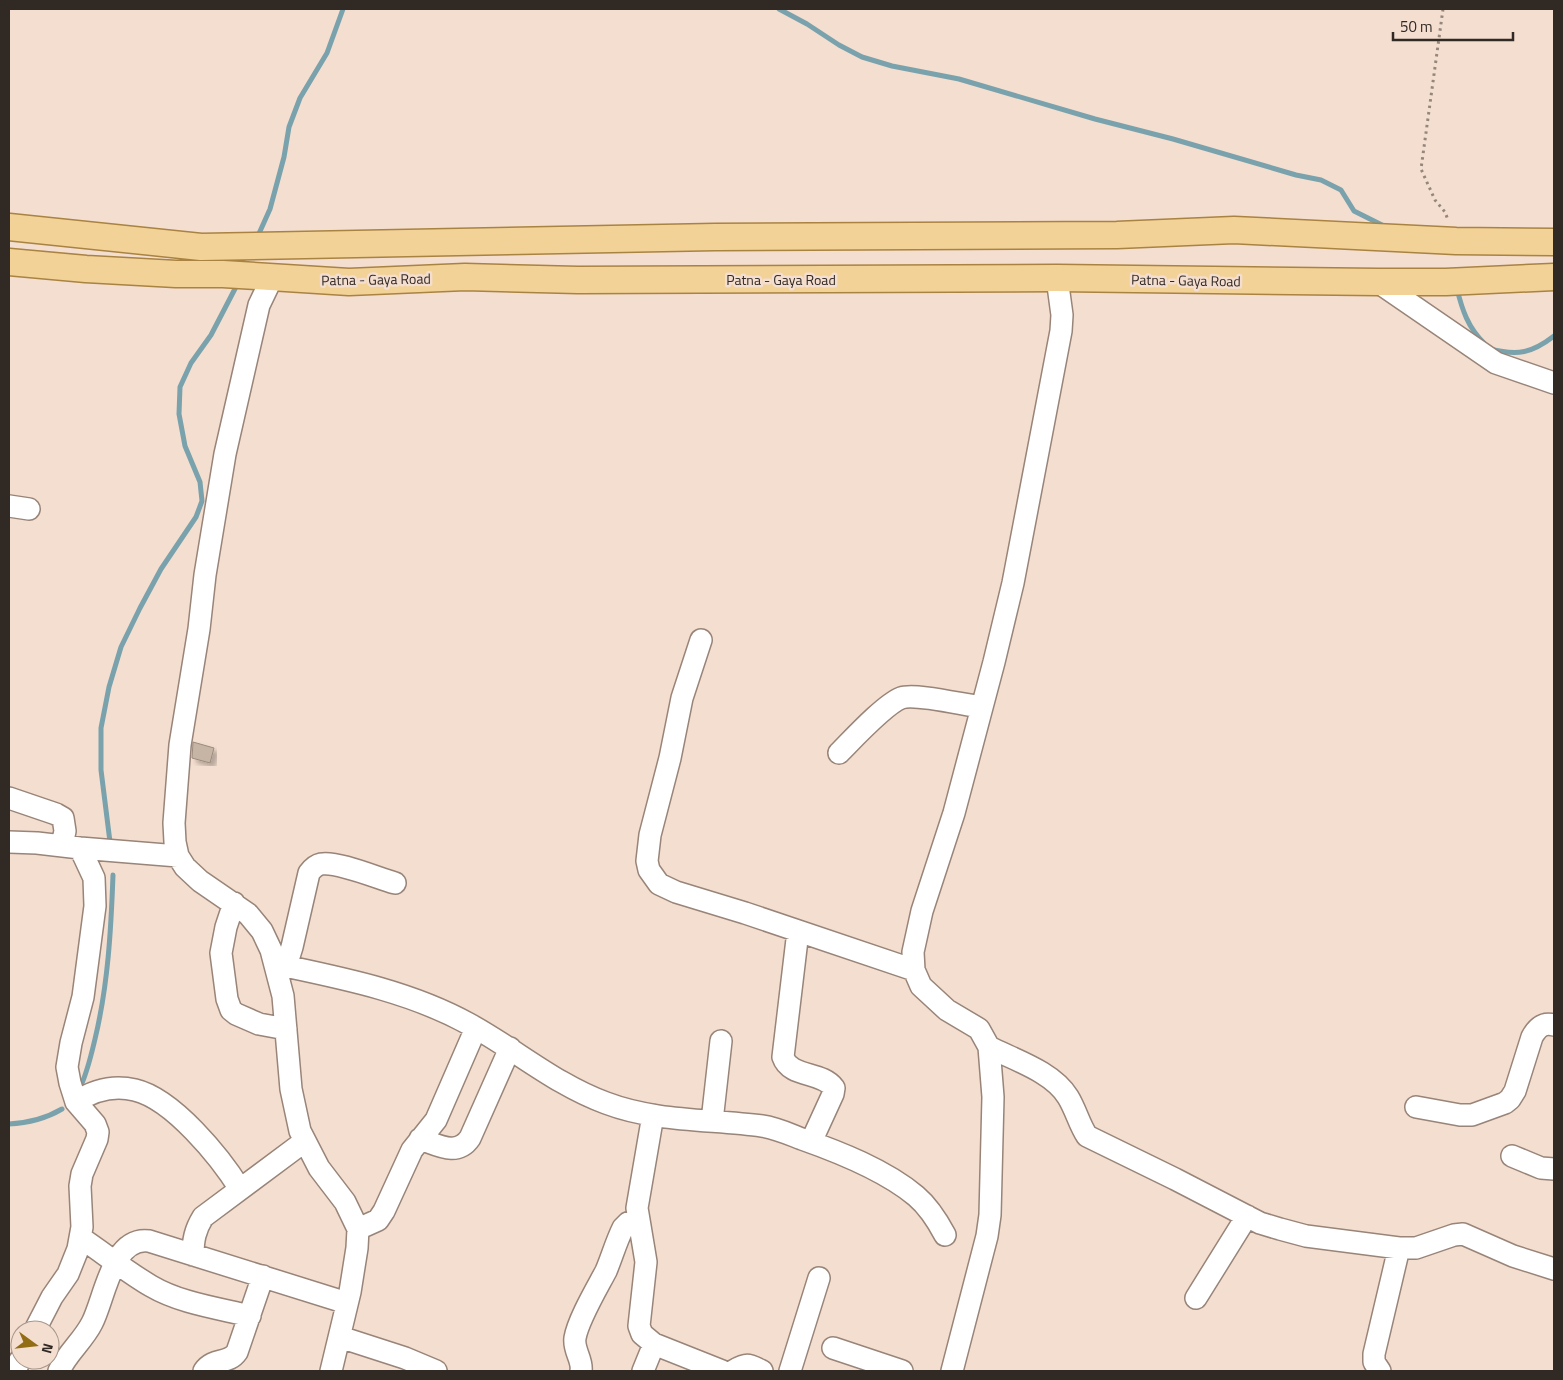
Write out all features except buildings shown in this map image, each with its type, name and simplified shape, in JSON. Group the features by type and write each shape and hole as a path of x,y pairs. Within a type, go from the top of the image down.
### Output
{"main road":[{"path":"9,227 201,247 715,237 1117,235 1234,230 1456,241 1554,242"},
{"name":"Patna - Gaya Road","path":"9,262 104,270 176,274 222,274 349,282 465,277 578,280 1057,278 1446,282 1554,277"}],"street":[{"path":"272,278 259,305 229,431 205,574 199,629 180,745 174,823 178,856 185,867 200,881 248,914 262,931 280,965 291,1089 295,1111 305,1141 319,1168 345,1202 358,1229 348,1302 331,1371"},
{"path":"952,1371 990,1215 993,1097 989,1047 979,1029 946,1010 921,986 914,970 913,952 922,911 954,813 1013,582 1061,331 1062,315 1057,278"},
{"path":"1378,282 1490,359 1554,383"},
{"path":"701,640 682,698 670,758 650,835 647,861 649,870 659,884 676,892 914,970"},
{"path":"839,753 883,710 902,698 918,697 982,707"},
{"path":"9,798 63,818 65,831 71,847 94,878 95,896 83,996 71,1042 67,1067 76,1102 95,1124 98,1132 97,1139 84,1168 80,1186 81,1238 74,1262 52,1296 40,1320"},
{"path":"9,842 178,856"},
{"path":"280,965 292,947 309,873 314,868 321,864 342,866 394,883"},
{"path":"234,903 221,952 227,999 231,1010 259,1024 286,1029"},
{"path":"798,931 783,1057 792,1069 826,1080 834,1088 811,1142"},
{"path":"280,965 360,983 414,1000 476,1028 591,1098 624,1109 654,1115 764,1126 811,1142 884,1175 903,1187 926,1206 937,1220 945,1235"},
{"path":"1416,1107 1460,1115 1472,1115 1505,1103 1515,1091 1532,1036 1537,1028 1544,1024 1554,1025"},
{"path":"358,1229 378,1220 384,1211 412,1150 430,1130 436,1120 476,1028"},
{"path":"712,1121 721,1041"},
{"path":"989,1047 1048,1076 1058,1084 1068,1096 1081,1128 1087,1136 1260,1223 1306,1236 1399,1248 1416,1248 1454,1235 1463,1234 1513,1256 1554,1269"},
{"path":"420,1139 448,1148 457,1149 464,1146 470,1138 510,1048"},
{"path":"76,1102 92,1093 118,1088 148,1094 174,1113 196,1133 228,1171 240,1190"},
{"path":"654,1115 637,1208 646,1262 639,1326 642,1334 654,1344 722,1371"},
{"path":"193,1255 193,1239 203,1217 305,1141"},
{"path":"1512,1156 1541,1168 1554,1169"},
{"path":"1196,1298 1247,1216"},
{"path":"581,1371 582,1366 575,1338 579,1325 607,1268 622,1228 638,1219"},
{"path":"81,1238 165,1293 195,1303 250,1316"},
{"path":"59,1371 66,1356 91,1324 115,1261 131,1244 140,1240 149,1241 348,1302"},
{"path":"1380,1371 1374,1362 1374,1354 1399,1248"},
{"path":"204,1371 211,1364 232,1359 234,1356 263,1276"},
{"path":"790,1371 818,1278"},
{"path":"340,1338 405,1358 436,1371"},
{"path":"643,1371 654,1344"},
{"path":"833,1348 902,1371"},
{"path":"733,1371 747,1364 762,1371"}],"path":[{"path":"1443,9 1421,169 1435,200 1445,212 1456,241"}],"waterway":[{"path":"257,238 270,209 284,157 289,127 300,98 327,53 343,9"},
{"path":"779,9 862,57 892,66 959,79 1095,119 1173,139 1296,175 1321,180 1341,190 1354,211 1384,226"},
{"path":"110,842 101,770 101,728 109,687 121,647 140,608 161,569 196,517 202,501 200,482 185,446 179,414 180,387 191,363 211,335 238,283"},
{"path":"1457,289 1466,318 1484,343"},
{"path":"1490,349 1524,352 1539,346 1554,336"},
{"path":"79,1090 90,1058 103,998 110,937 113,875"},
{"path":"9,1124 37,1120 62,1109"}]}
